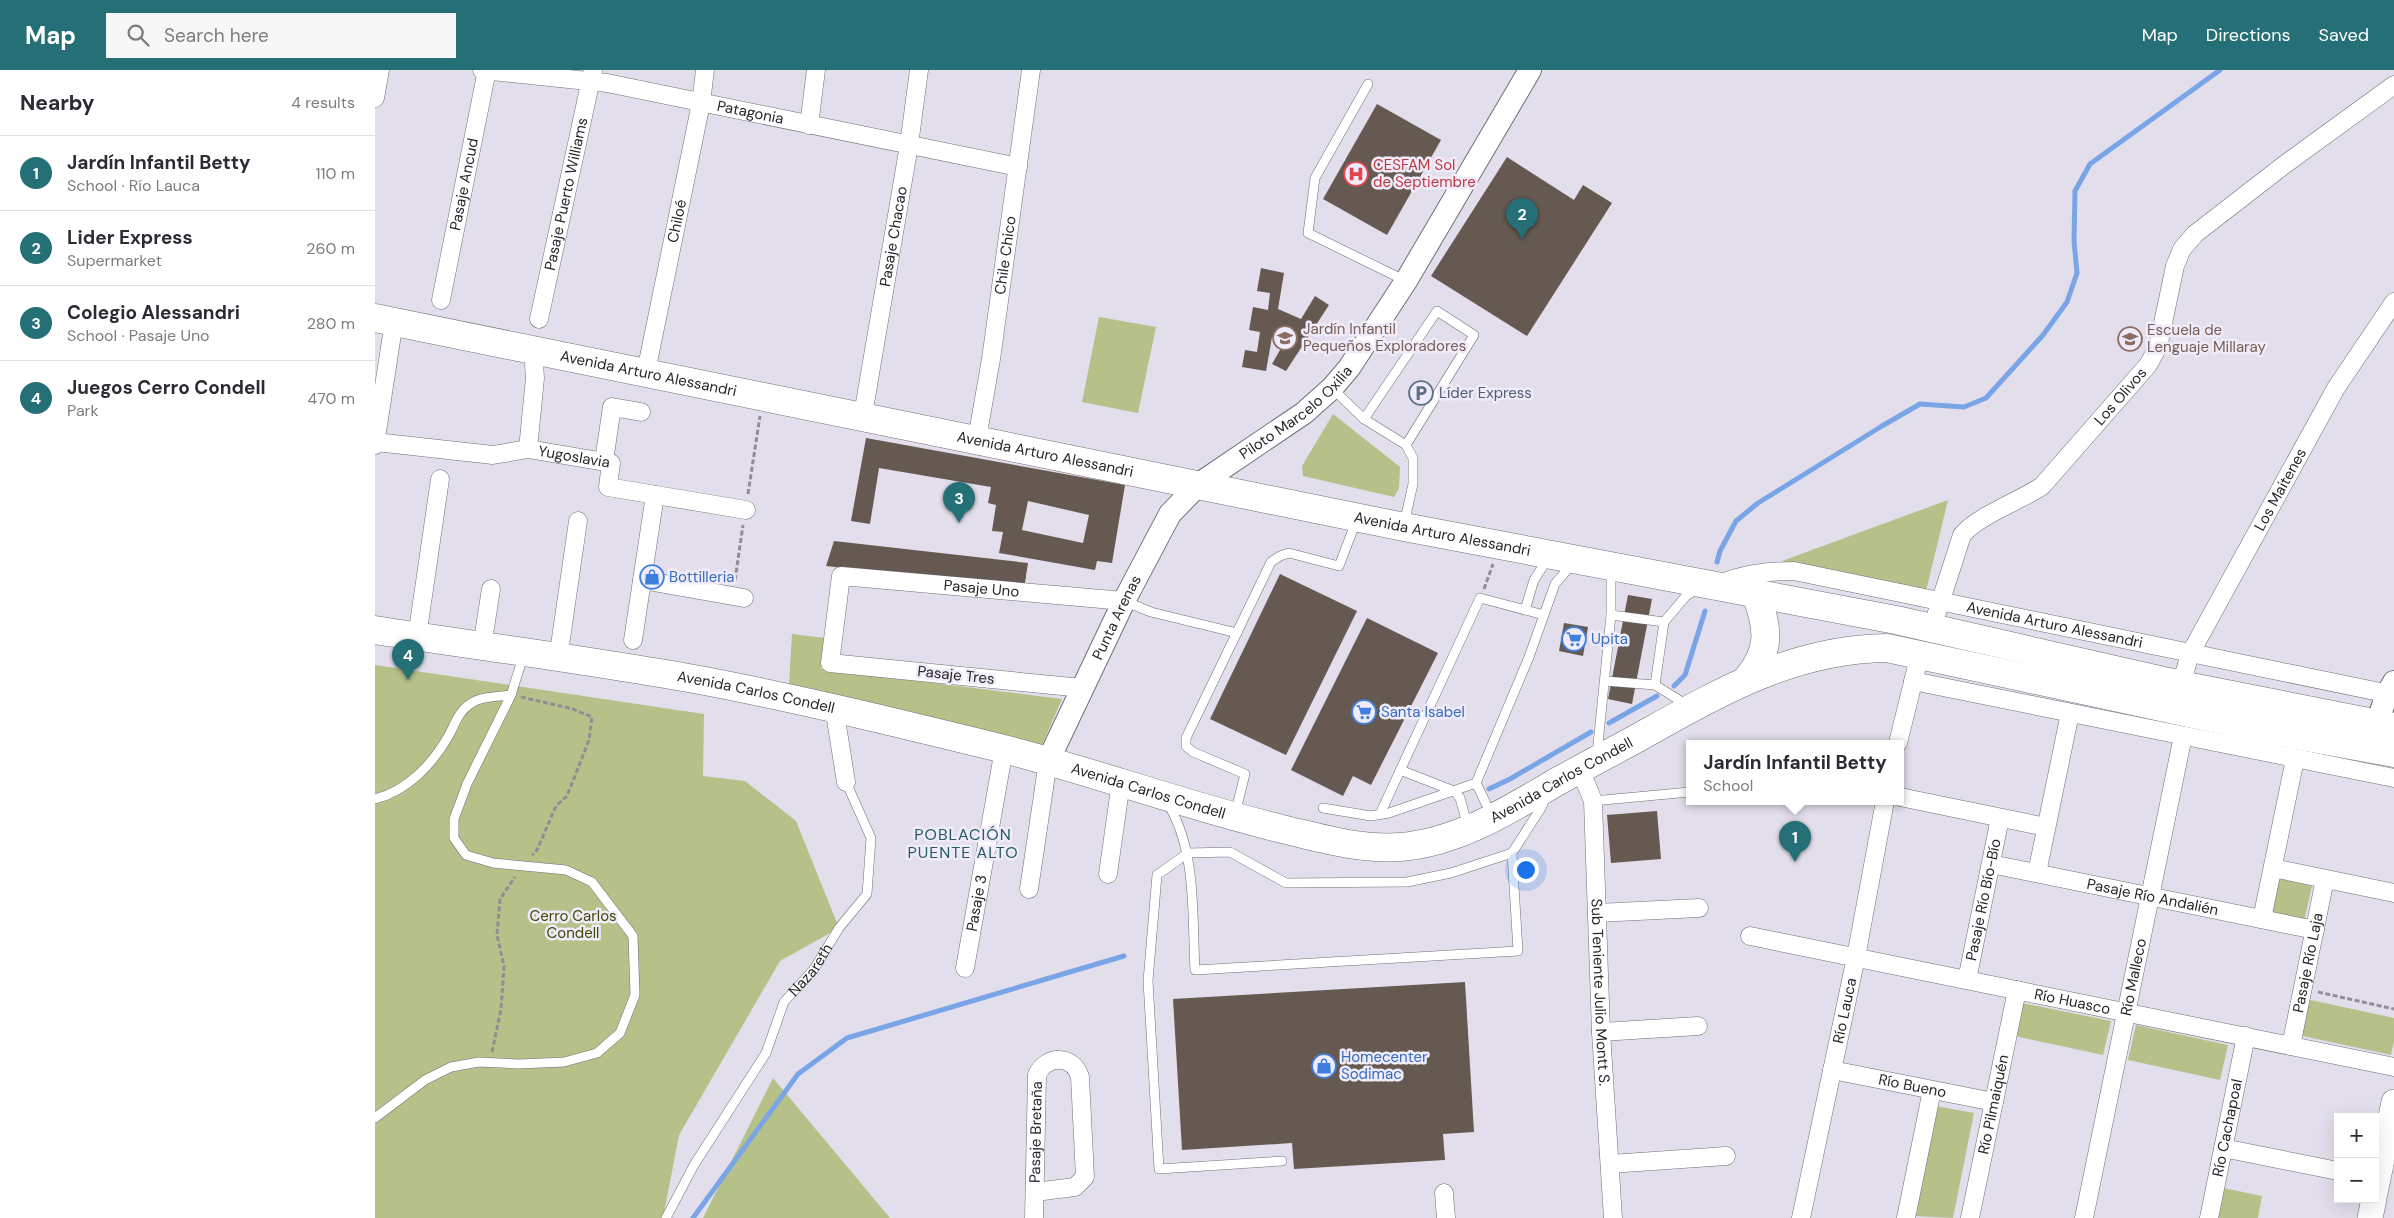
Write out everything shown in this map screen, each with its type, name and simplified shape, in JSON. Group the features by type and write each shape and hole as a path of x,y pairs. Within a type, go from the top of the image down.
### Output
{"main road":[{"name":"Avenida Arturo Alessandri","path":"384,320 1404,526 1932,628 2181,685 2386,725"},
{"path":"1747,679 1761,661 1766,638 1763,614 1756,594"},
{"path":"1887,648 1932,628"},
{"name":"Avenida Carlos Condell","path":"375,630 703,681 834,707 1048,761 1163,794 1234,817 1348,844 1377,847 1401,847 1434,841 1481,823 1691,708 1747,679 1776,667 1818,655 1857,649 1887,648"},
{"path":"1887,648 2263,729 2394,753"},
{"path":"2379,1174 2394,1102"},
{"path":"2370,1218 2373,1203"}],"street":[{"path":"375,98 380,70"},
{"name":"Patagonia","path":"485,70 592,75 701,103 1018,167"},
{"name":"Pasaje Ancud","path":"441,300 485,70"},
{"name":"Chiloé","path":"647,372 701,103 705,70"},
{"path":"809,125 816,70"},
{"name":"Pasaje Chacao","path":"865,404 909,145 919,70"},
{"name":"Chile Chico","path":"977,439 991,359 1031,70"},
{"name":"Piloto Marcelo Oxilia","path":"1199,484 1283,429 1332,388 1366,345 1407,281 1530,70"},
{"name":"Pasaje Puerto Williams","path":"539,320 592,75"},
{"name":"Los Olivos","path":"1932,628 1962,535 1969,526 2025,498 2042,486 2148,365 2158,347 2175,266 2182,249 2195,234 2284,165 2394,84"},
{"name":"Los Maitenes","path":"2181,685 2190,654 2336,388 2394,302"},
{"path":"375,443 384,320"},
{"path":"528,449 535,378 534,364"},
{"path":"604,461 612,408 641,412"},
{"name":"Yugoslavia","path":"375,443 493,455 528,449 604,461 611,463 608,487 745,510"},
{"path":"417,637 440,479"},
{"name":"Punta Arenas","path":"1048,761 1162,526 1179,503 1199,484"},
{"path":"633,640 655,495"},
{"path":"558,659 577,521"},
{"name":"Avenida Arturo Alessandri","path":"1711,584 1759,572 1794,572 2190,654 2392,690"},
{"name":"Pasaje Uno","path":"830,663 841,576 1124,601"},
{"path":"642,580 744,598"},
{"path":"482,647 491,589"},
{"path":"1899,740 1913,681 1922,656"},
{"name":"Pasaje Tres","path":"830,663 1083,688"},
{"path":"1913,681 2394,778"},
{"path":"2386,725 2392,690"},
{"name":"Nazareth","path":"834,707 846,782"},
{"path":"2037,873 2070,713"},
{"name":"Río Malleco","path":"2095,1218 2132,1013 2188,737"},
{"name":"Pasaje 3","path":"965,968 1004,749"},
{"path":"2262,919 2295,759"},
{"path":"1029,889 1048,761"},
{"name":"Sub Teniente Julio Montt S.","path":"1588,765 1593,801 1601,1032 1613,1218"},
{"path":"1108,874 1121,782"},
{"path":"1904,799 2046,827"},
{"name":"Río Lauca","path":"1801,1218 1856,957 1884,805"},
{"name":"Pasaje Río Bío-Bío","path":"1967,980 2000,818"},
{"name":"Pasaje Río Andalién","path":"1991,864 2315,930"},
{"path":"2273,868 2394,893"},
{"name":"Pasaje Río Laja","path":"2291,1046 2325,879"},
{"path":"1597,913 1699,908"},
{"name":"Río Huasco","path":"1749,936 2394,1066"},
{"name":"Río Pilmaiquén","path":"1970,1218 2017,990"},
{"name":"Río Malleco","path":"2084,1218 2132,1013"},
{"path":"1601,1032 1698,1026"},
{"name":"Río Cachapoal","path":"2209,1218 2246,1036"},
{"name":"Pasaje Bretaña","path":"1034,1218 1037,1075 1048,1062 1060,1060 1071,1064 1080,1077 1085,1177 1075,1187 1035,1192"},
{"name":"Río Bueno","path":"1832,1070 1994,1102"},
{"path":"1906,1218 1932,1090"},
{"path":"2223,1148 2334,1170"},
{"path":"1610,1164 1726,1156"},
{"path":"1444,1193 1445,1218"}],"lane":[{"path":"1368,84 1315,178 1308,233 1407,281"},
{"path":"1364,419 1437,311 1474,335 1406,445"},
{"path":"1332,388 1364,419 1406,445 1413,458 1413,484 1404,526"},
{"path":"1234,817 1245,774 1193,752 1186,746 1186,738 1271,562 1289,553 1339,566 1357,516"},
{"path":"1525,610 1534,580 1543,566 1545,554"},
{"path":"1481,823 1476,783 1513,696 1555,584 1577,559"},
{"path":"1588,765 1605,681 1611,614 1609,580 1611,566"},
{"path":"1655,685 1663,622 1686,596 1711,584"},
{"path":"1381,814 1480,598 1544,615"},
{"path":"1124,601 1151,612 1237,633"},
{"path":"1611,614 1663,622"},
{"path":"375,1118 425,1080 451,1067 479,1062 519,1064 563,1062 597,1052 620,1033 635,995 633,936 592,882 565,870 493,863 466,854 453,838 453,819 467,784 511,695 524,654"},
{"path":"1605,681 1655,685 1691,708"},
{"path":"375,800 399,789 430,762 448,738 465,707 482,698 511,695"},
{"path":"1400,770 1454,791 1481,823"},
{"name":"Nazareth","path":"667,1218 694,1165 766,1053 784,1002 814,969 839,928 867,894 871,838 846,782"},
{"path":"1323,808 1371,816 1476,783"},
{"path":"1163,794 1180,826 1188,853 1195,970 1518,951 1512,853 1541,808 1551,786"},
{"path":"1593,801 1686,792"},
{"path":"1282,1161 1159,1169 1148,981 1157,875 1188,853 1230,852 1257,865 1286,883 1407,882 1451,873 1512,853"}],"path":[{"path":"1480,598 1490,572"},
{"path":"2303,989 2394,1009"}],"green space":[{"path":"1099,317 1156,327 1138,413 1082,402"},
{"path":"1333,414 1400,467 1399,488 1394,497 1303,476 1302,466"},
{"path":"1948,500 1926,591 1782,561"},
{"path":"792,634 825,638 821,669 1062,699 1039,752 789,685"},
{"name":"Cerro Carlos Condell","path":"375,665 704,714 703,776 745,781 796,821 839,928 780,961 679,1135 663,1218 375,1218"},
{"path":"2277,878 2312,886 2304,921 2268,913"},
{"path":"2306,999 2394,1018 2394,1041 2391,1055 2298,1035"},
{"path":"2017,1002 2111,1021 2103,1055 2010,1035"},
{"path":"2136,1025 2228,1045 2220,1080 2128,1060"},
{"path":"773,1078 890,1218 703,1218"},
{"path":"1935,1106 1974,1113 1953,1218 1914,1216"},
{"path":"2223,1188 2262,1196 2258,1218 2217,1218"}],"building":[{"path":"1377,104 1441,140 1387,235 1323,199"},
{"path":"1507,157 1574,200 1583,185 1612,203 1527,336 1431,276"},
{"path":"1261,268 1284,273 1278,309 1301,319 1315,296 1329,305 1286,371 1272,364 1284,343 1272,337 1266,371 1242,367 1245,350 1257,352 1260,332 1249,330 1253,307 1268,310 1270,293 1257,291"},
{"path":"866,438 1125,485 1112,563 1097,561 1095,570 999,553 1003,532 992,531 996,505 988,503 991,487 879,468 870,524 851,521","holes":["1028,501 1089,515 1083,543 1022,530"]},
{"path":"834,541 1028,563 1024,589 826,566"},
{"path":"1280,574 1357,611 1286,755 1210,719"},
{"path":"1628,595 1652,599 1632,704 1608,699"},
{"name":"Santa Isabel","path":"1367,618 1438,653 1371,785 1353,776 1343,796 1291,770"},
{"name":"Upita","path":"1564,623 1588,627 1583,656 1559,651"},
{"path":"1657,811 1661,859 1611,863 1607,815"},
{"name":"Homecenter Sodimac","path":"1465,982 1474,1132 1443,1134 1445,1160 1294,1169 1292,1143 1182,1150 1173,999"}],"waterway":[{"path":"1717,562 1720,551 1736,521 1758,503 1882,426 1920,404 1964,407 1986,398 2043,335 2067,302 2077,273 2074,241 2075,191 2090,164 2220,70"},
{"path":"1674,686 1685,675 1705,611"},
{"path":"1609,723 1657,696"},
{"path":"1489,789 1510,779 1591,732"},
{"path":"693,1218 798,1074 847,1038 1124,956"}],"place":[{"name":"CESFAM Sol de Septiembre","path":"1356,174"},
{"name":"Lider Express","path":"1522,239"},
{"name":"Jardín Infantil Pequeños Exploradores","path":"1285,338"},
{"name":"Escuela de Lenguaje Millaray","path":"2130,339"},
{"name":"Líder Express","path":"1421,393"},
{"name":"Colegio Alessandri","path":"959,523"},
{"name":"Bottilleria","path":"652,577"},
{"name":"Upita","path":"1574,639"},
{"name":"Juegos Cerro Condell","path":"408,680"},
{"name":"Santa Isabel","path":"1364,712"},
{"name":"Jardín Infantil Betty","path":"1795,862"},
{"name":"Homecenter Sodimac","path":"1324,1066"}],"district":[{"name":"POBLACIÓN PUENTE ALTO","path":"963,843"}]}
